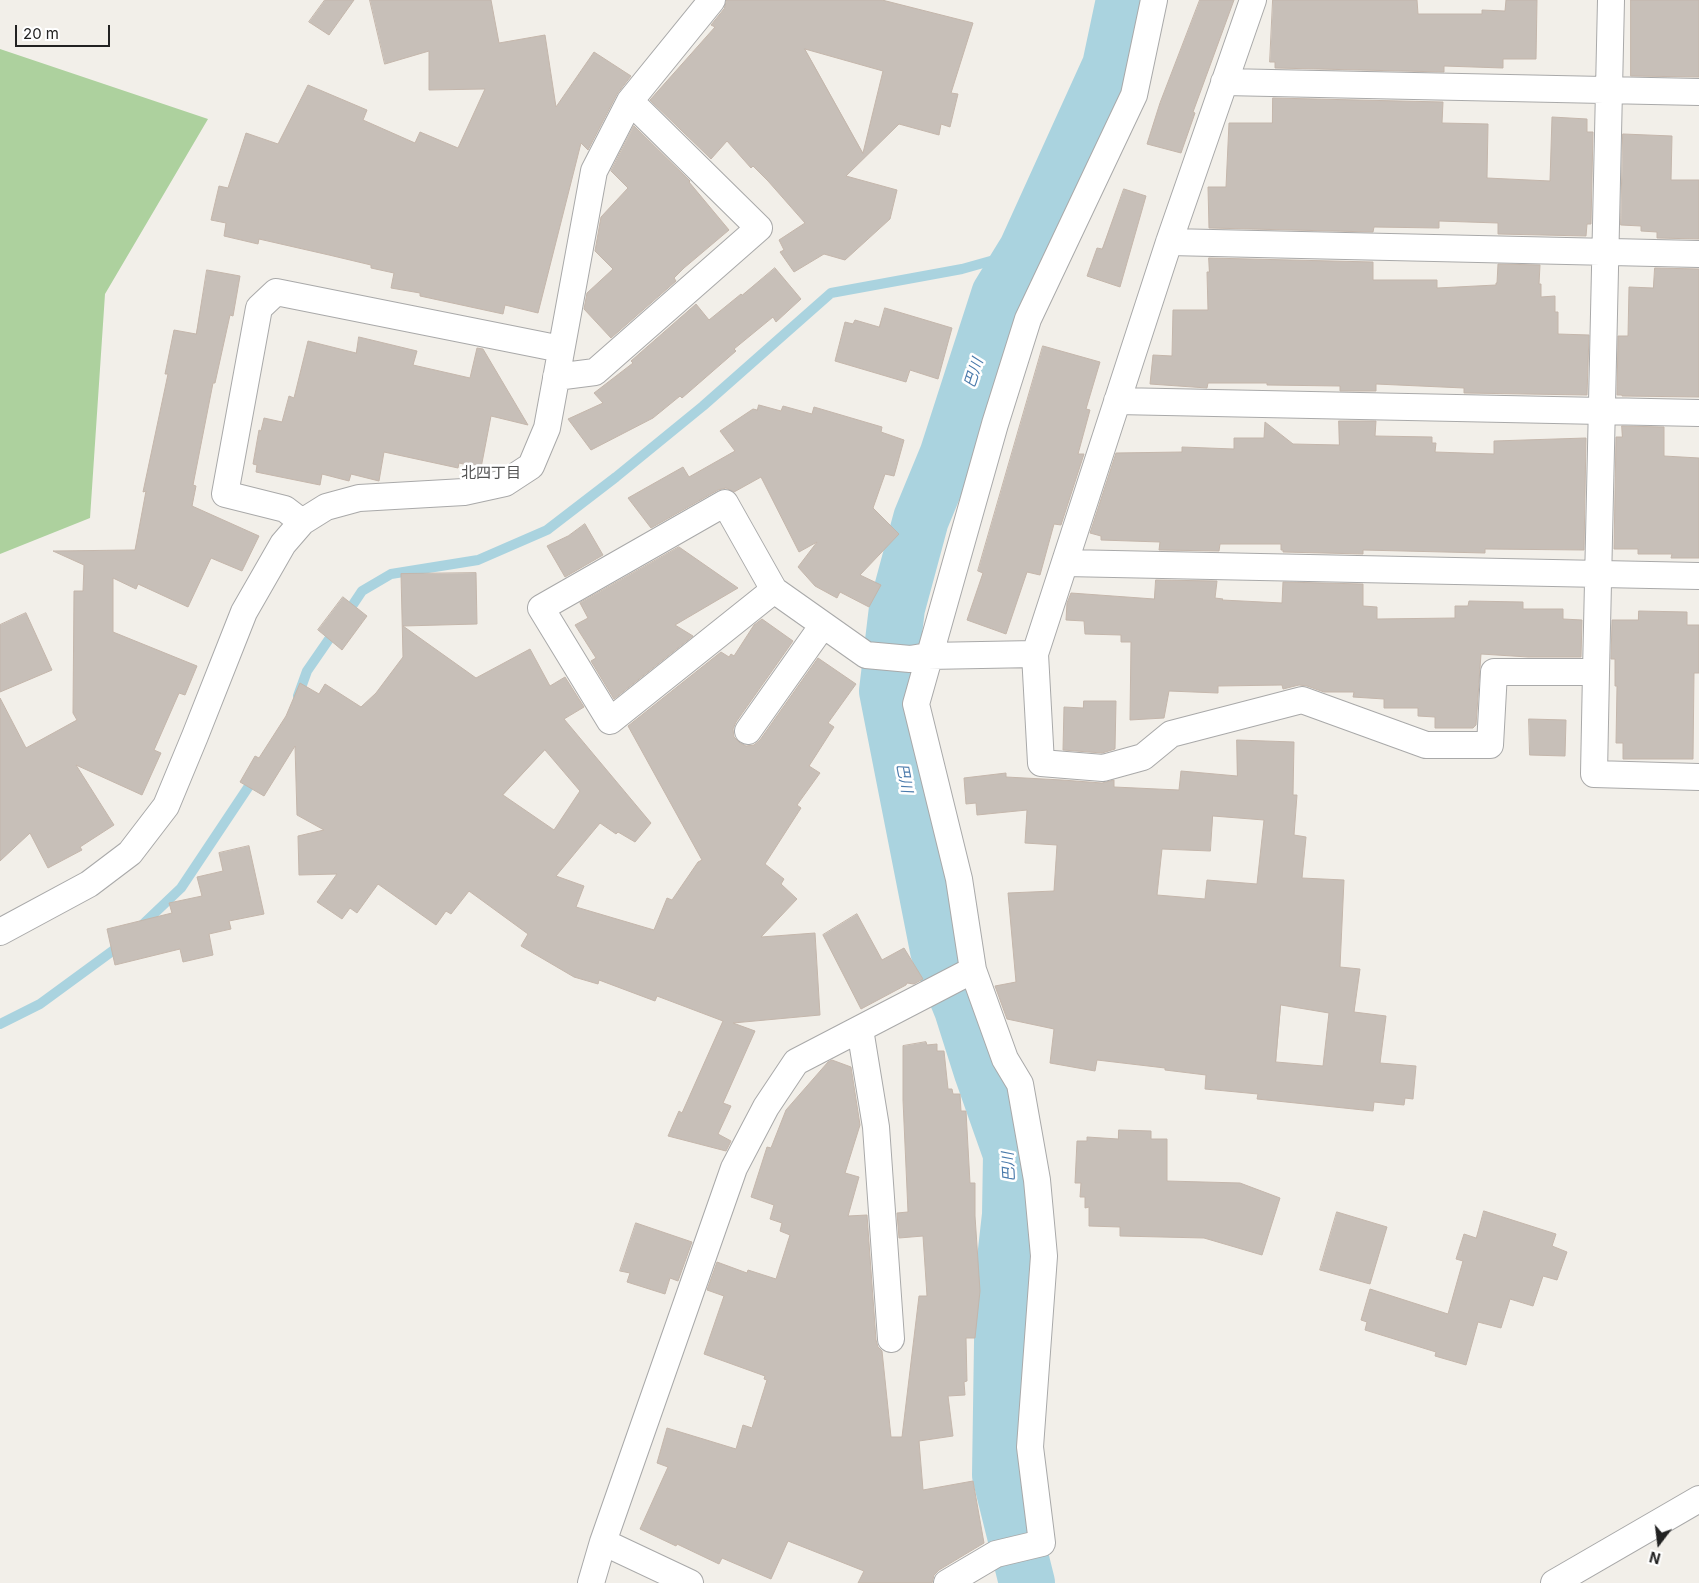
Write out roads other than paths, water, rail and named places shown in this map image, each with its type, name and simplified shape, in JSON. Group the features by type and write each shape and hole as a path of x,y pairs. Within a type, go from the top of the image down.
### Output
{"street":[{"path":"0,932 89,884 130,853 166,806 196,736 244,612 283,544 302,522 326,508 359,498 464,492 505,483 531,466 547,428 594,170 630,101 712,0"},
{"path":"947,1583 996,1554 1042,1543 1030,1447 1044,1256 1037,1180 1020,1084 1005,1059 967,973 959,879 916,704 919,658 1028,319 1134,95 1154,0"},
{"path":"1253,0 1169,242 1035,654 1041,763 1103,768 1143,757 1171,734 1302,700 1426,745 1490,745 1494,672 1596,672"},
{"path":"1611,0 1594,774 1699,777"},
{"path":"1224,82 1699,92"},
{"path":"556,377 595,372 759,228 630,101"},
{"path":"1169,242 1699,254"},
{"path":"302,522 285,509 225,494 260,308 276,292 562,349"},
{"path":"1117,401 1699,413"},
{"path":"774,590 610,721 542,608 725,503 774,590 866,655 919,658 1035,654"},
{"path":"1065,563 1699,576"},
{"path":"748,732 823,625"},
{"path":"591,1583 603,1542 734,1168 766,1107 796,1062 967,973"},
{"path":"860,1029 876,1127 891,1339"},
{"path":"1554,1583 1699,1499"},
{"path":"603,1542 690,1583"}],"waterway":[{"name":"巴川","path":"1027,1583 1000,1475 1003,1277 1010,1215 1011,1154 962,1009 938,950 887,691 897,608 921,519 947,456 999,295 1026,251 1110,66 1124,0"},
{"path":"346,615 362,591 391,574 478,560 547,530 703,406 831,293 962,269 1026,251"},
{"path":"298,696 307,671 336,629"},
{"path":"140,927 181,888 255,777"},
{"path":"0,1024 40,1004 122,944"}],"district":[{"name":"北四丁目","path":"491,473"}]}
